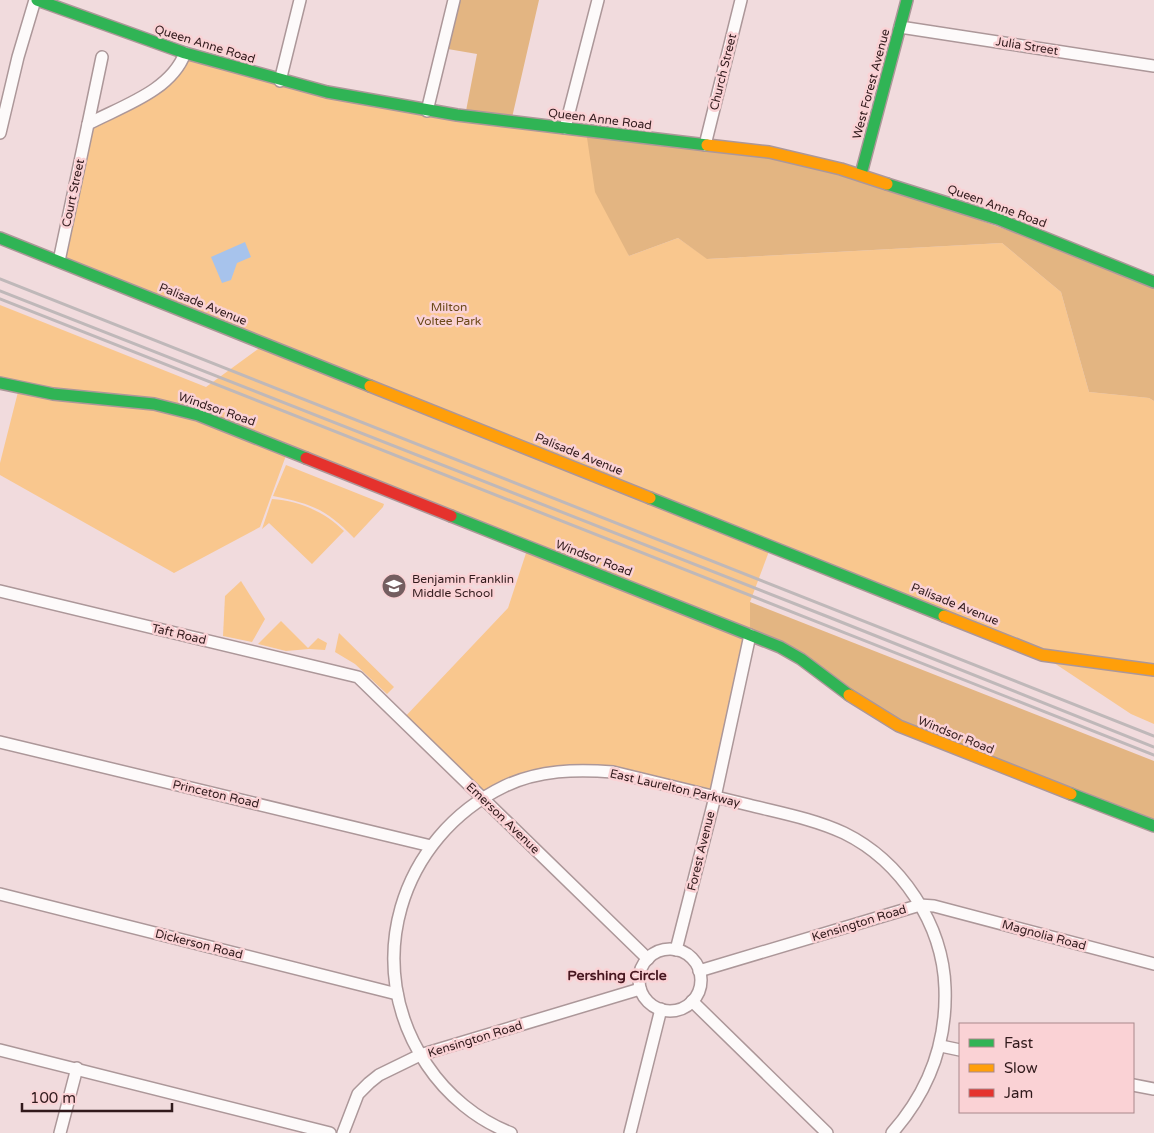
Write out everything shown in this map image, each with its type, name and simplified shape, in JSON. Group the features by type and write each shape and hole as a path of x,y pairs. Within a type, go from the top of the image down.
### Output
{"street":[{"name":"Queen Anne Road","path":"36,0 185,53 280,81 427,111 769,152 861,174 998,219 1154,282"},
{"path":"0,133 18,57 36,0"},
{"path":"280,81 300,0"},
{"path":"427,111 454,0"},
{"path":"565,128 598,0"},
{"name":"Church Street","path":"705,145 741,0"},
{"name":"West Forest Avenue","path":"861,174 906,0"},
{"name":"Julia Street","path":"900,27 1154,66"},
{"path":"88,124 167,81 181,65 185,53"},
{"name":"Court Street","path":"58,262 102,57"},
{"name":"Palisade Avenue","path":"0,238 1042,655 1154,670"},
{"name":"Windsor Road","path":"0,383 52,394 154,404 198,415 750,634 801,659 856,701 899,726 1154,826"},
{"name":"Taft Road","path":"0,591 358,677"},
{"name":"Forest Avenue","path":"676,950 715,797 750,634"},
{"name":"Emerson Avenue","path":"358,677 648,958"},
{"name":"Princeton Road","path":"0,742 431,846"},
{"name":"East Laurelton Parkway","path":"511,1133 483,1119 464,1106 442,1085 420,1055 405,1022 397,994 394,969 397,924 410,881 431,846 462,813 483,798 528,778 551,773 590,770 613,772 810,820 846,834 865,846 888,865 920,905 938,945 942,964 946,1007 941,1046 929,1079 918,1099 892,1133"},
{"name":"Dickerson Road","path":"0,894 397,994"},
{"name":"Kensington Road","path":"699,971 920,905 934,906"},
{"name":"Magnolia Road","path":"934,906 1154,964"},
{"path":"676,950 691,958 699,971 700,986 692,1002 678,1010 661,1010 650,1004 640,989 640,973 648,958 658,951 676,950"},
{"name":"Kensington Road","path":"343,1133 358,1094 380,1075 420,1055 640,989"},
{"path":"692,1002 827,1133"},
{"path":"630,1133 661,1010"},
{"path":"941,1046 959,1050"},
{"path":"0,1050 330,1133"},
{"path":"60,1133 77,1068"},
{"path":"1134,1085 1154,1089"}],"green space":[{"name":"Milton Voltee Park","path":"185,53 280,81 586,131 629,256 678,238 708,259 1002,243 1061,292 1089,392 1149,398 1154,401 1154,724 1131,714 1042,655 771,546 750,602 750,635 715,797 613,772 551,773 483,798 402,720 508,608 528,547 288,450 260,527 174,573 0,475 0,463 19,388 0,383 0,305 206,387 265,344 59,261 88,124 157,88"},
{"path":"286,465 384,504 383,507 354,538 335,520 318,509 273,496"},
{"path":"272,499 292,502 320,513 344,531 312,564 269,523 262,529"},
{"path":"241,581 265,619 252,642 223,636 225,596"},
{"path":"281,621 308,648 318,638 327,643 325,650 286,651 258,644"},
{"path":"339,633 394,687 387,694 355,664 335,652"}],"shaded area":[{"path":"454,0 539,0 511,122 465,116 477,54 442,48"},
{"path":"586,131 824,165 1154,282 1154,401 1149,398 1089,392 1061,292 1002,243 707,259 678,238 629,256 595,192"},
{"path":"750,602 1154,761 1154,826 925,738 750,635"}],"water":[{"path":"245,242 251,257 237,263 231,280 222,283 211,257"}],"railway":[{"path":"0,279 1154,736"},
{"path":"0,291 1154,747"},
{"path":"0,299 1154,755"}],"traffic: fast":[{"path":"37,0 185,53 327,92 457,115 707,145"},
{"path":"861,174 907,0"},
{"path":"887,184 998,219 1154,282"},
{"path":"0,238 370,386"},
{"path":"0,383 53,394 154,404 198,415 306,458"},
{"path":"650,498 944,616"},
{"path":"451,516 780,647 801,659 849,695"},
{"path":"1071,794 1154,826"}],"traffic: slow":[{"path":"707,145 769,152 841,169 887,184"},
{"path":"370,386 650,498"},
{"path":"944,616 1042,655 1154,670"},
{"path":"849,695 899,726 1071,794"}],"traffic: jam":[{"path":"306,458 451,516"}],"place":[{"name":"Benjamin Franklin Middle School","path":"394,586"}],"district":[{"name":"Pershing Circle","path":"617,975"}]}
